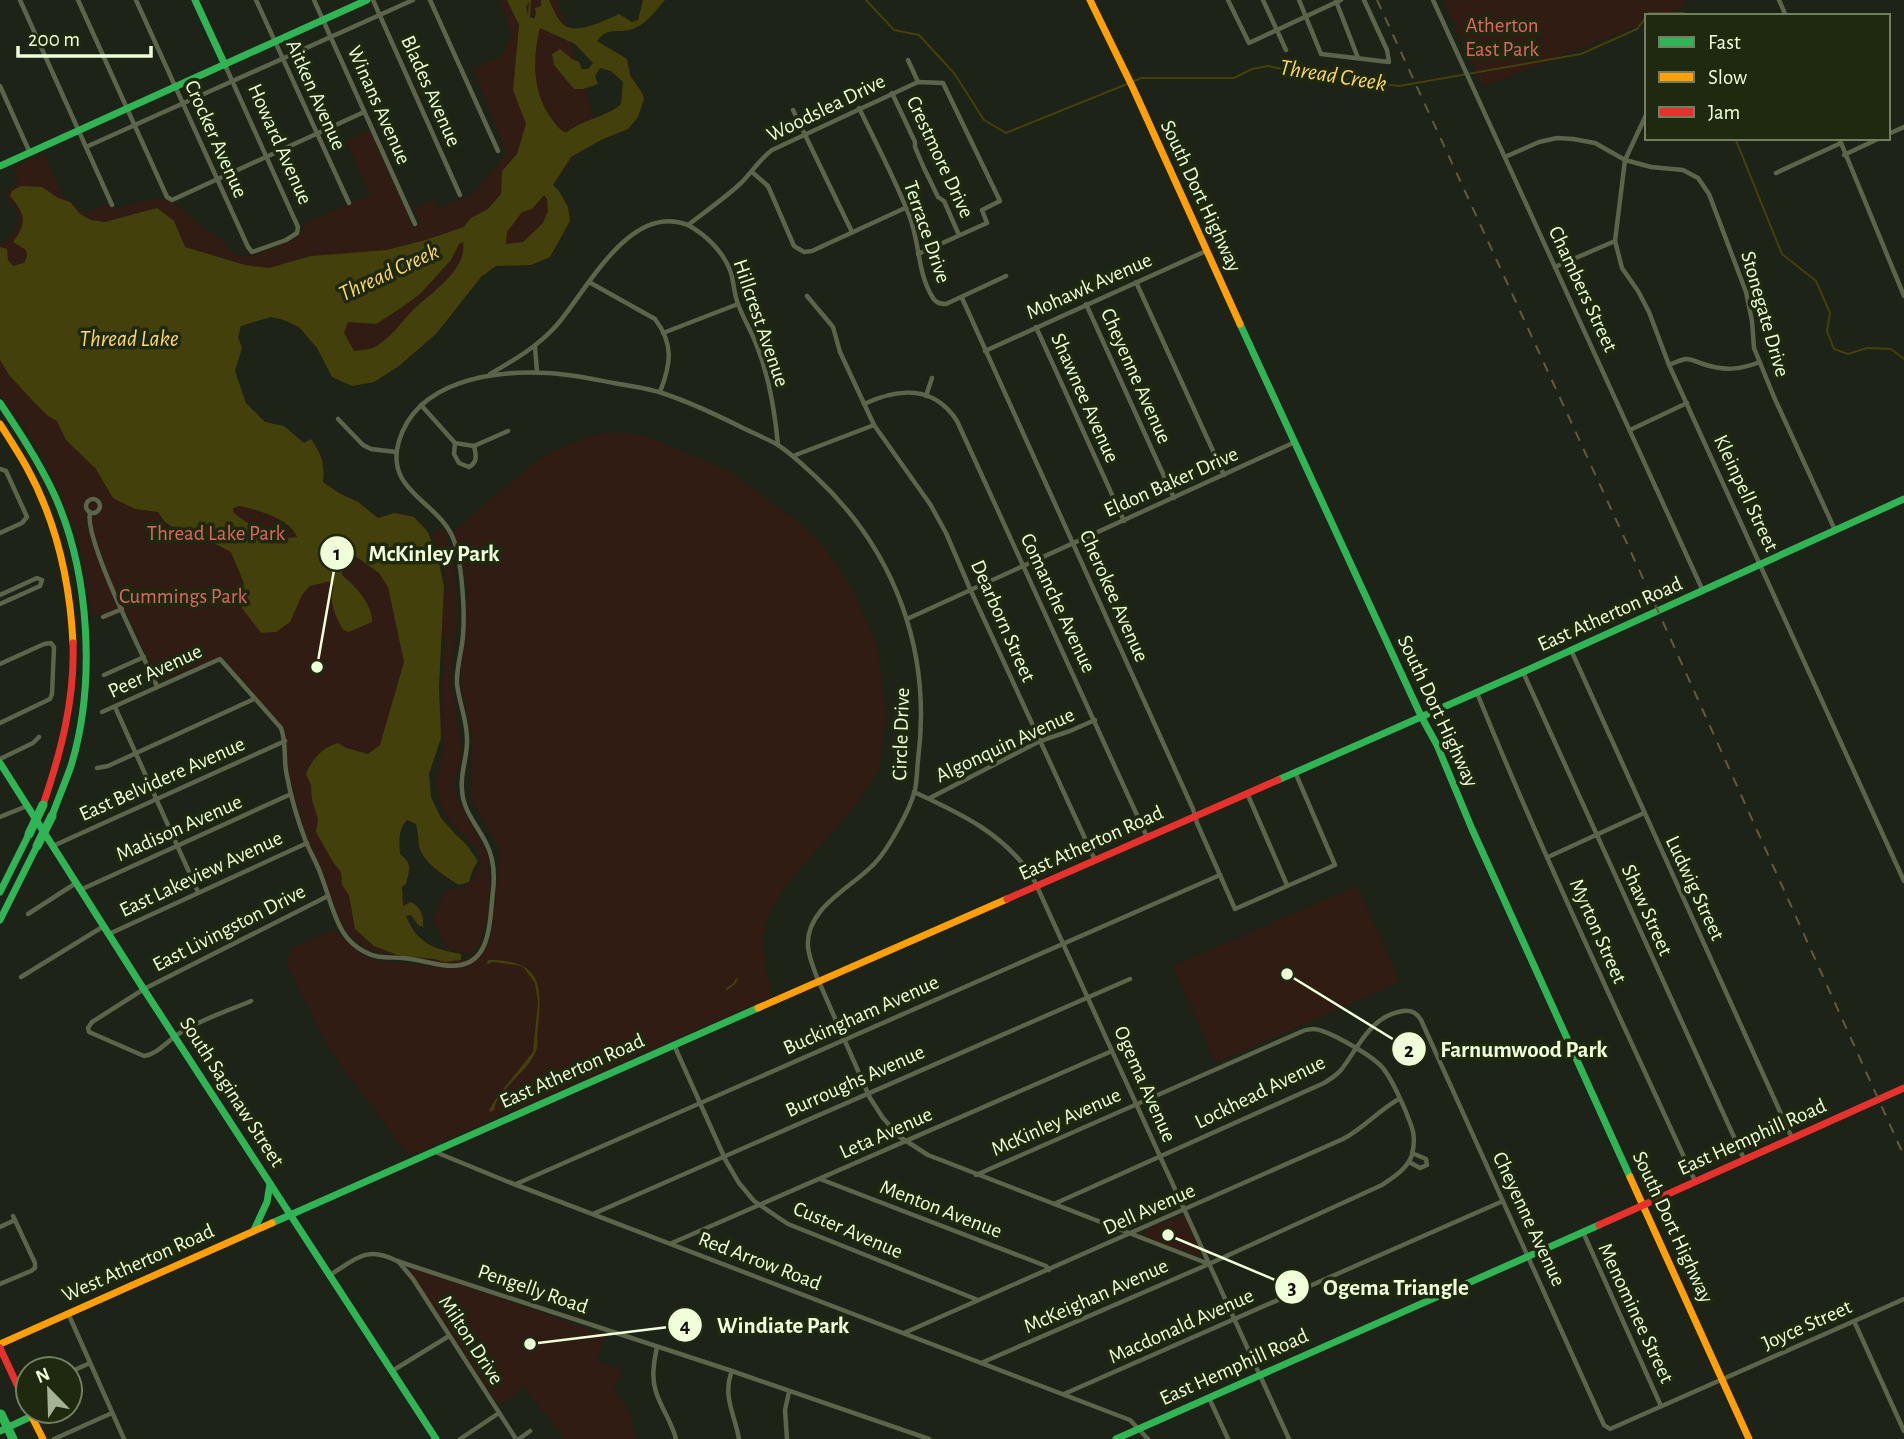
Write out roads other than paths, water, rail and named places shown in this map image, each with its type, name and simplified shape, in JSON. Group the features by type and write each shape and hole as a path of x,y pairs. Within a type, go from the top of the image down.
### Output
{"main road":[{"name":"Howard Avenue","path":"195,0 225,65"},
{"path":"0,166 370,0"},
{"name":"South Dort Highway","path":"1090,0 1133,88 1421,716 1437,744 1472,828 1749,1439"},
{"path":"0,403 29,444 54,492 75,554 84,603 87,663 82,716 73,758 52,816 0,920"},
{"path":"0,424 29,471 50,519 64,565 71,606 74,662 69,719 61,755 43,805 0,892"},
{"name":"East Atherton Road","path":"290,1214 1523,672 1904,499"},
{"name":"South Saginaw Street","path":"0,761 78,887 436,1439"},
{"name":"East Hemphill Road","path":"1116,1439 1904,1088"},
{"path":"253,1231 268,1199 270,1182"},
{"name":"West Atherton Road","path":"0,1346 290,1214"},
{"path":"0,1346 14,1373"},
{"path":"1,1413 13,1439"}],"street":[{"path":"20,0 112,205"},
{"path":"78,0 167,197 172,200 364,112"},
{"name":"Crocker Avenue","path":"136,0 252,252"},
{"name":"Aitken Avenue","path":"256,0 349,203"},
{"name":"Winans Avenue","path":"314,0 415,224"},
{"name":"Blades Avenue","path":"370,0 460,195"},
{"path":"86,147 413,0"},
{"path":"430,0 498,151"},
{"path":"1228,0 1249,43 1338,1 1358,58"},
{"path":"1263,0 1286,50"},
{"path":"1300,0 1321,54 1389,62 1387,50 1364,0"},
{"name":"Chambers Street","path":"1433,0 1703,591"},
{"name":"Woodslea Drive","path":"908,60 918,82"},
{"name":"Howard Avenue","path":"225,65 298,227 297,233 286,240 252,252"},
{"name":"Woodslea Drive","path":"688,225 739,185 772,150 918,82 943,83 1000,201 982,210 987,223 960,235"},
{"path":"0,86 30,153"},
{"name":"Crestmore Drive","path":"892,93 938,197 944,201 960,235"},
{"name":"Terrace Drive","path":"859,108 915,233 922,275 934,300 946,304 962,298"},
{"path":"793,110 852,232"},
{"name":"Kleinpell Street","path":"1645,117 1625,160 1615,241 1622,268 1648,312 1669,365 1904,881"},
{"name":"Stonegate Drive","path":"1505,157 1539,142 1557,138 1573,139 1595,143 1625,160 1651,167 1682,170 1698,178 1709,194 1746,292 1754,348 1836,531"},
{"path":"1844,155 1876,140"},
{"path":"1776,173 1840,141 1904,296"},
{"path":"752,172 768,186 794,246 808,252 905,208"},
{"path":"489,374 535,347 556,326 617,247 640,230 666,221 688,225"},
{"name":"Hillcrest Avenue","path":"688,225 705,237 724,258 730,271 738,304 765,369 778,445"},
{"path":"918,254 960,235"},
{"path":"1555,267 1615,241"},
{"name":"Mohawk Avenue","path":"985,351 1206,251"},
{"path":"962,298 1006,276"},
{"path":"589,282 655,319 667,339 669,356 660,392"},
{"path":"1136,282 1224,475"},
{"name":"Dearborn Street","path":"807,296 833,327 840,352 874,425 930,504 946,533 1095,860"},
{"name":"Cherokee Avenue","path":"962,298 1196,816 1197,824 1235,909 1287,885"},
{"path":"663,332 738,304"},
{"name":"Cheyenne Avenue","path":"1086,304 1174,498"},
{"name":"Shawnee Avenue","path":"1036,327 1124,521"},
{"path":"535,347 537,372"},
{"path":"1669,365 1690,359 1706,365 1743,369 1760,362"},
{"name":"Circle Drive","path":"421,405 435,393 489,374 563,373 660,392 712,413 778,445 825,486 857,520 888,571 907,619 916,654 921,696 920,742 914,792 888,846 877,862 837,895 813,921 809,934 808,948 816,975 867,1093 883,1118 906,1141 928,1155 1209,1264"},
{"path":"864,404 893,393 912,392 926,396 932,378"},
{"name":"Comanche Avenue","path":"926,396 951,411 957,421 1147,837"},
{"path":"1630,430 1687,403"},
{"path":"97,768 108,766 254,699 281,728 285,741 285,769 291,794 307,843 345,936 364,952 380,957 406,958 452,967 461,966 477,957 487,942 495,880 494,867 486,843 468,815 462,794 468,734 457,682 464,622 457,552 449,531 411,492 400,475 396,452 405,425 421,405 455,443 474,446 508,431"},
{"path":"338,419 363,445 371,449 396,452"},
{"path":"793,456 874,425"},
{"name":"Eldon Baker Drive","path":"907,619 1295,442"},
{"path":"455,443 453,454 456,460 468,467 476,460 474,446"},
{"path":"0,533 22,523 27,517 6,471 1,469"},
{"path":"90,513 89,522 95,547 157,686"},
{"path":"0,595 37,578 42,580 40,586 0,604"},
{"path":"103,617 122,609"},
{"path":"0,664 44,644 51,643 54,647 51,698 0,723"},
{"name":"Ludwig Street","path":"1571,650 1792,1138"},
{"path":"104,675 144,657"},
{"name":"Peer Avenue","path":"102,712 220,659 254,699"},
{"name":"Shaw Street","path":"1523,672 1744,1159"},
{"name":"Myrton Street","path":"1477,692 1548,858 1695,1181"},
{"path":"115,706 198,892"},
{"name":"Algonquin Avenue","path":"929,799 1040,741 1095,720"},
{"path":"0,761 33,743 38,737"},
{"name":"East Belvidere Avenue","path":"52,846 285,741"},
{"path":"1247,793 1287,885 1335,865 1295,772"},
{"name":"Ogema Avenue","path":"914,792 960,814 999,839 1024,863 1037,885 1289,1439"},
{"name":"Madison Avenue","path":"28,914 78,887 291,794"},
{"path":"0,817 27,806"},
{"path":"1548,858 1644,813"},
{"name":"East Lakeview Avenue","path":"21,977 106,930 307,843"},
{"name":"Buckingham Avenue","path":"515,1185 1220,875"},
{"name":"East Livingston Drive","path":"176,1037 144,1056 89,1032 88,1028 92,1022 144,989 328,896"},
{"name":"Burroughs Avenue","path":"592,1214 1130,979"},
{"path":"176,1037 189,1028 251,1001"},
{"name":"Lockhead Avenue","path":"1054,1204 1324,1083 1341,1070 1370,1028 1396,1013 1411,1011 1421,1020"},
{"name":"Cheyenne Avenue","path":"1421,1020 1604,1425 1610,1429"},
{"name":"McKinley Avenue","path":"976,1175 1303,1031 1321,1031 1355,1048"},
{"name":"Custer Avenue","path":"674,1045 723,1157 739,1182 759,1205 788,1224 979,1301"},
{"path":"1355,1048 1379,1064 1390,1077 1399,1100"},
{"name":"Leta Avenue","path":"671,1244 1112,1051"},
{"name":"McKeighan Avenue","path":"981,1363 1382,1185 1394,1177 1411,1158 1414,1143 1412,1128 1399,1100"},
{"name":"Dell Avenue","path":"904,1334 1355,1133 1386,1107 1399,1100"},
{"name":"Red Arrow Road","path":"432,1151 1130,1420 1148,1439"},
{"name":"Menton Avenue","path":"820,1179 1046,1266 1049,1270"},
{"name":"Macdonald Avenue","path":"1063,1395 1503,1200"},
{"path":"0,1227 14,1218 35,1264 31,1271 0,1284"},
{"name":"Menominee Street","path":"1583,1232 1661,1406"},
{"name":"Pengelly Road","path":"330,1275 361,1255 372,1252 384,1254 397,1261 929,1439"},
{"name":"Milton Drive","path":"397,1261 413,1279 518,1439"},
{"name":"Joyce Street","path":"1610,1429 1904,1299"},
{"path":"68,1313 124,1439"},
{"path":"1854,1321 1904,1431"},
{"path":"392,1371 449,1336"},
{"path":"657,1347 653,1379 676,1439"},
{"path":"84,1366 90,1363"},
{"path":"732,1371 728,1384 728,1402 739,1439"},
{"path":"787,1439 785,1409 789,1392"},
{"path":"1209,1398 1228,1439"},
{"path":"54,1439 112,1413"},
{"path":"460,1439 499,1413"},
{"path":"518,1439 530,1431"}],"water":[{"name":"Thread Lake","path":"507,0 530,0 526,7 528,16 534,19 535,8 541,6 541,0 549,0 562,23 569,28 576,28 591,26 619,14 632,22 638,20 643,0 665,0 639,26 606,33 597,41 627,59 630,75 644,99 638,117 628,129 571,157 553,185 568,207 570,221 550,257 531,265 496,266 481,277 436,334 399,366 374,382 352,386 332,377 317,348 299,327 271,317 241,326 238,337 242,348 235,371 246,403 265,422 284,426 304,443 311,439 322,460 323,482 358,502 378,518 395,513 414,517 428,532 444,586 439,687 441,738 429,774 431,797 441,818 478,861 469,882 459,885 435,869 425,858 419,846 416,824 407,820 399,845 400,854 407,861 409,868 406,884 402,887 403,906 411,902 417,906 423,927 418,925 411,915 406,916 421,939 442,950 461,954 461,960 445,962 397,955 374,946 355,929 349,895 342,885 341,872 316,832 318,819 306,774 319,754 338,743 368,754 380,745 404,662 388,587 379,573 355,556 346,563 342,575 366,602 372,622 349,632 343,630 334,609 334,587 331,581 310,586 302,595 290,622 276,632 261,633 242,608 244,583 231,552 202,537 189,538 165,522 158,512 135,509 113,498 96,469 66,440 57,421 48,416 9,375 0,360 0,247 7,249 8,260 13,266 24,263 26,250 13,242 21,229 23,218 10,196 12,191 21,186 42,187 58,198 70,202 80,214 91,220 105,222 157,208 174,221 185,247 245,265 269,268 311,256 387,250 464,227 471,218 488,209 501,194 502,171 517,154 526,124 513,90 519,25","holes":["540,28 575,44 593,63 588,69 582,69 579,62 560,49 552,54 554,65 574,89 598,84 595,76 600,68 611,71 623,82 621,104 566,133 562,131 541,100 536,77","544,195 548,211 543,223 523,242 506,244 507,232 522,212 532,209","463,242 460,262 447,280 381,343 370,349 354,351 344,333 348,322 376,324 401,308 420,294 451,260 459,244","239,506 272,516 288,525 297,537 281,537 255,527 234,513 233,508"]},
{"path":"488,960 507,961 522,966 531,972 537,981 539,993 537,1048 527,1066 503,1092 494,1110 490,1112 497,1097 533,1052 538,1002 535,983 523,967 493,962 487,964"}],"waterway":[{"name":"Thread Creek","path":"529,16 530,0"},
{"name":"Thread Creek","path":"866,0 894,30 919,35 954,73 984,120 1006,133 1127,84"},
{"name":"Thread Creek","path":"1648,14 1684,14"},
{"name":"Thread Creek","path":"1132,82 1141,78 1234,78 1252,69 1268,66 1312,75 1399,86 1581,54 1637,29 1645,19"},
{"name":"Thread Creek","path":"1736,140 1782,254 1816,281 1830,313 1827,331 1834,349 1848,354 1867,348 1891,349 1904,359"},
{"path":"727,989 737,979"}],"railway":[{"path":"1377,0 1658,611 1904,1156"}],"place":[{"name":"McKinley Park","path":"317,667"},
{"name":"Farnumwood Park","path":"1287,974"},
{"name":"Ogema Triangle","path":"1168,1235"},
{"name":"Windiate Park","path":"530,1344"}],"park label":[{"name":"Atherton East Park","path":"1502,37"},
{"name":"Thread Lake Park","path":"216,533"},
{"name":"Cummings Park","path":"183,596"}]}
